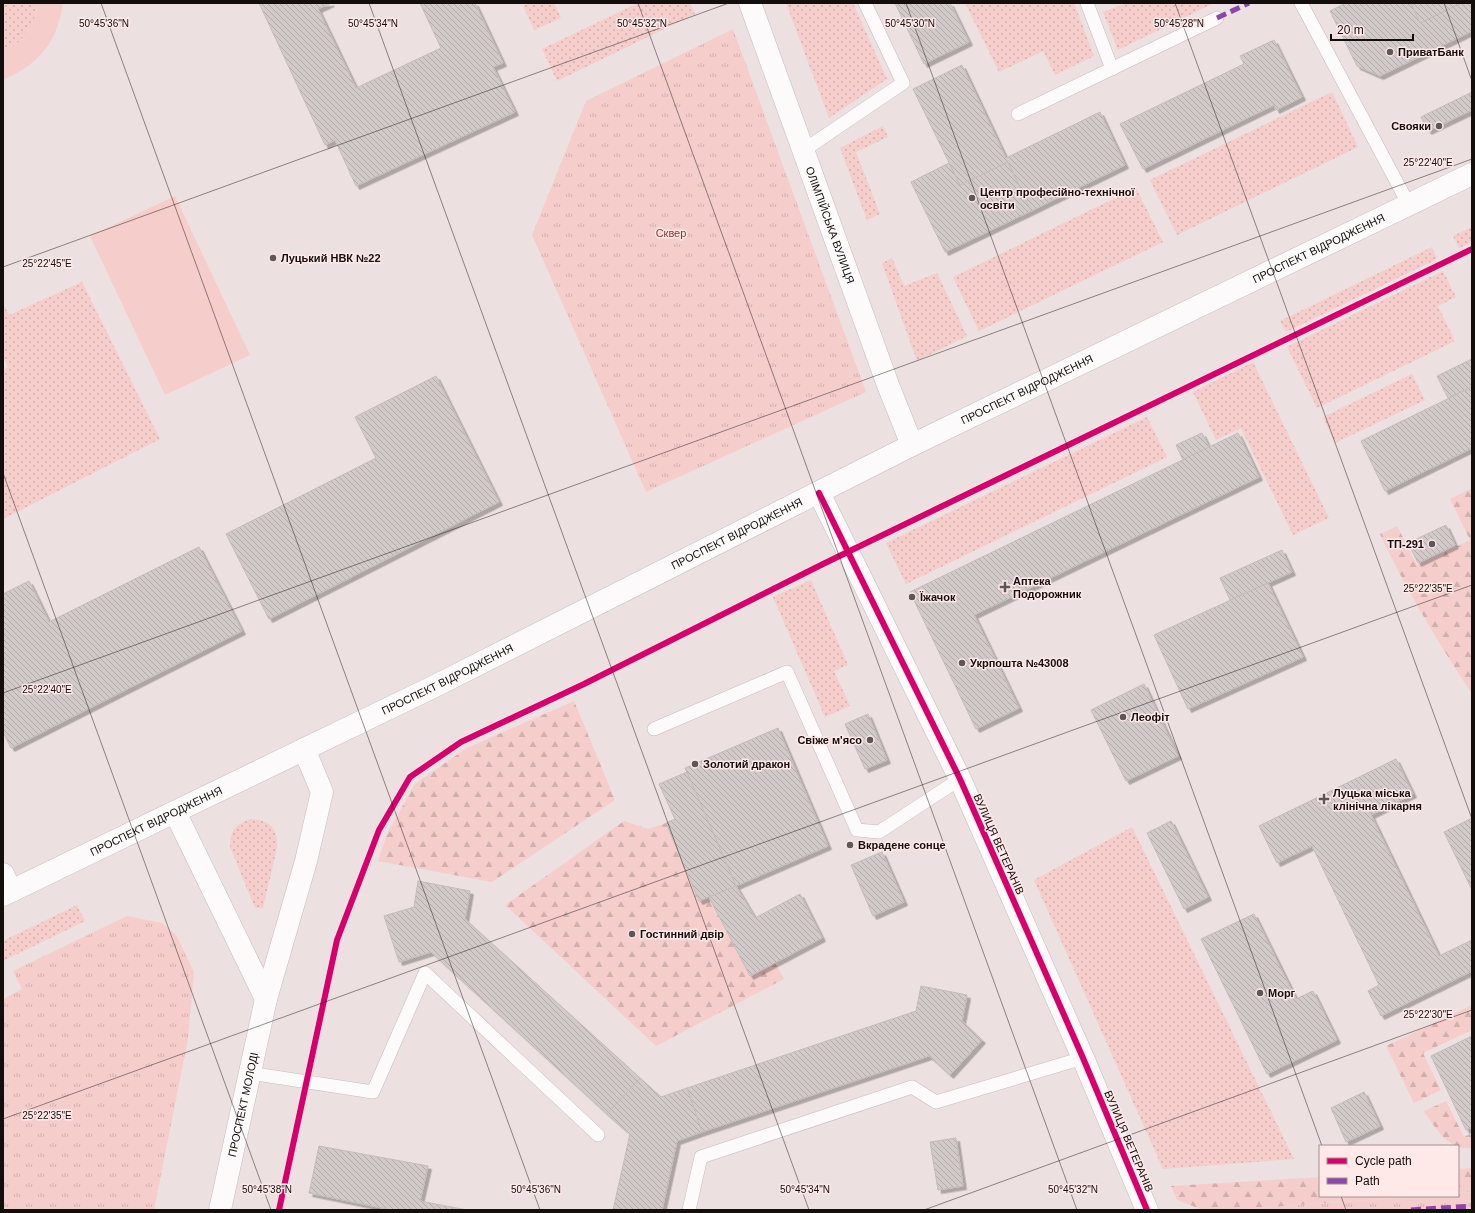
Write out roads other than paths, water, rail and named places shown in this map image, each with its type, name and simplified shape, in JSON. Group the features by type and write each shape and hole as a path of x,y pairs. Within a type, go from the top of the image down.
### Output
{"street":[{"name":"ОЛІМПІЙСЬКА ВУЛИЦЯ","path":"750,3 888,385 912,445"},
{"name":"ПРОСПЕКТ ВІДРОДЖЕННЯ","path":"6,887 175,812 435,686 912,445 1472,174"},
{"name":"ВУЛИЦЯ ВЕТЕРАНІВ","path":"819,493 960,779 1083,1058 1147,1210"},
{"name":"ПРОСПЕКТ МОЛОДІ","path":"220,1210 266,998 306,861 322,792 304,749"},
{"path":"175,812 266,998"}],"lane":[{"path":"804,150 903,83 866,3"},
{"path":"1087,3 1112,69"},
{"path":"1301,3 1409,205"},
{"path":"1018,114 1217,18"},
{"path":"654,729 787,672 857,830 879,832 960,779"},
{"path":"249,1073 373,1092 425,973 598,1135"},
{"path":"689,1210 701,1157 912,1086 936,1102 1083,1058"}],"place":[{"name":"ПриватБанк","path":"1390,52"},
{"name":"Свояки","path":"1439,126"},
{"name":"Центр професійно-технічної освіти","path":"972,198"},
{"name":"Луцький НВК №22","path":"273,258"},
{"name":"ТП-291","path":"1432,544"},
{"name":"Аптека Подорожник","path":"1005,587"},
{"name":"Їжачок","path":"912,597"},
{"name":"Укрпошта №43008","path":"962,663"},
{"name":"Леофіт","path":"1123,717"},
{"name":"Свіже м'ясо","path":"870,740"},
{"name":"Золотий дракон","path":"695,764"},
{"name":"Луцька міська клінічна лікарня","path":"1324,799"},
{"name":"Вкрадене сонце","path":"850,845"},
{"name":"Гостинний двір","path":"632,934"},
{"name":"Морг","path":"1260,993"}],"park label":[{"name":"Сквер","path":"671,233"}]}
